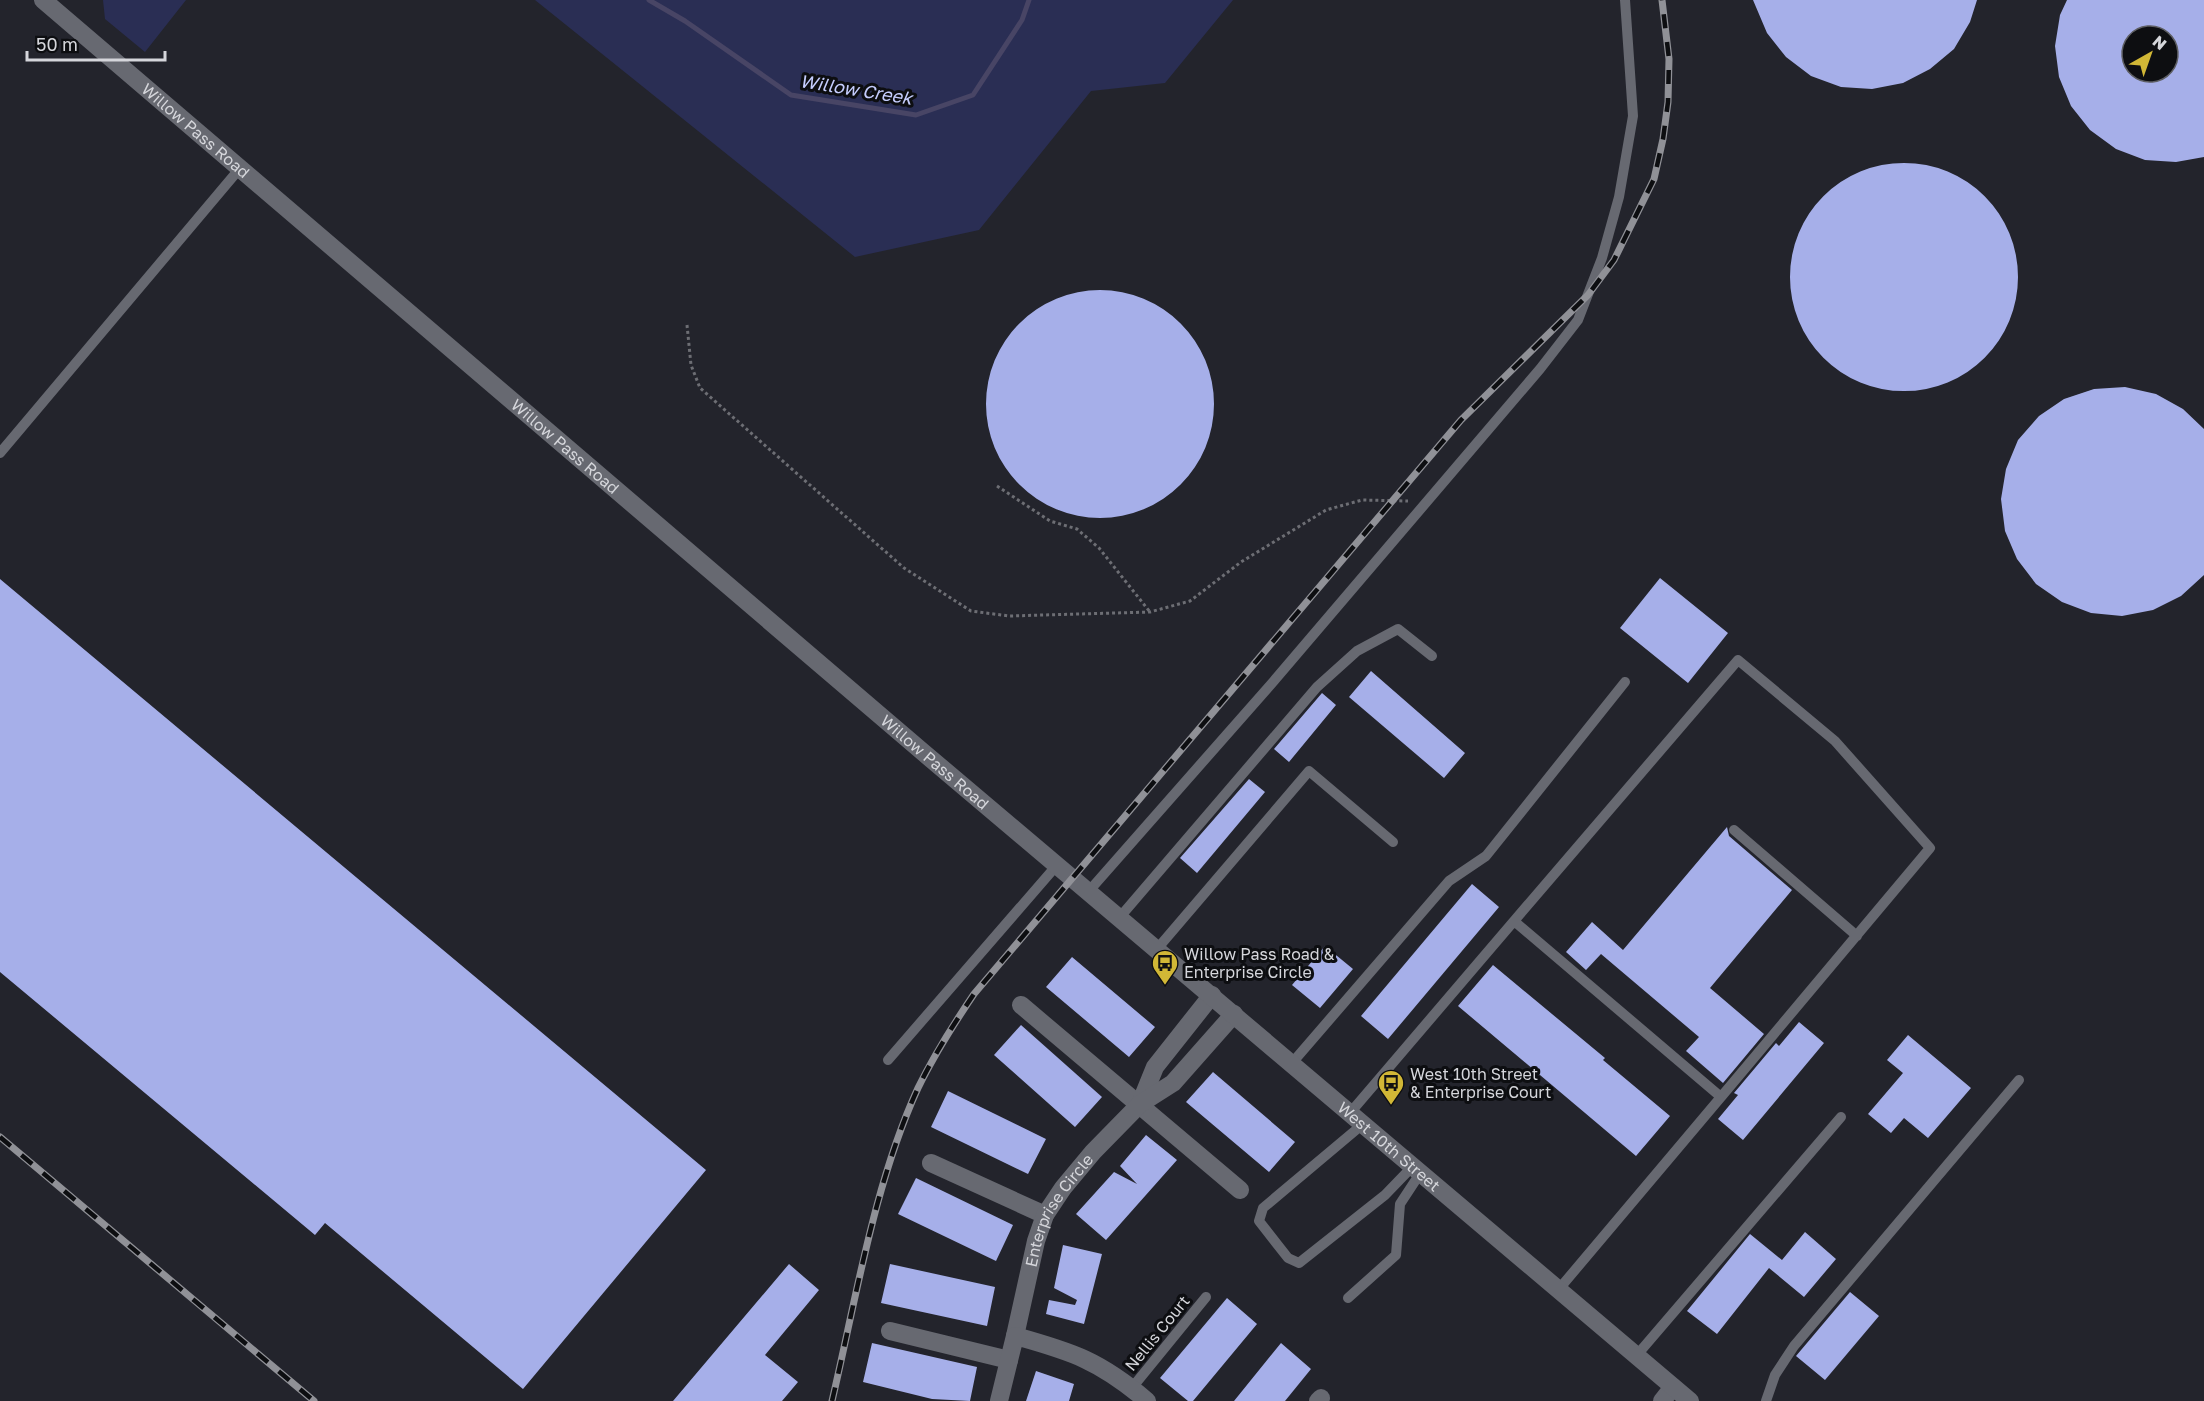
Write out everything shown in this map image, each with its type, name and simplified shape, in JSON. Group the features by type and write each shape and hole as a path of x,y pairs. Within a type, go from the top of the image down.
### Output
{"main road":[{"name":"Willow Pass Road","path":"42,0 1089,891"},
{"name":"West 10th Street","path":"1089,891 1637,1355 1667,1394 1690,1401"},
{"name":"Enterprise Circle","path":"1140,1104 1155,1066 1212,996"},
{"path":"1022,1005 1240,1190"},
{"name":"Enterprise Circle","path":"999,1401 1036,1241 1045,1215 1093,1152 1140,1104 1173,1083 1234,1014"},
{"path":"931,1162 1045,1215"},
{"path":"890,1331 1009,1360"},
{"path":"1015,1336 1075,1353 1105,1368 1147,1401"}],"lane":[{"path":"1089,891 1273,682 1428,501 1578,320 1602,258 1619,197 1634,116 1626,0"},
{"path":"0,453 241,167"},
{"path":"1120,917 1317,687 1357,651 1398,630 1432,656"},
{"path":"1417,1169 1299,1263 1288,1258 1259,1221 1263,1208 1357,1118 1514,921 1738,660 1836,741 1930,848 1559,1289"},
{"path":"1292,1063 1449,880 1486,856 1625,682"},
{"path":"1157,949 1309,771 1393,842"},
{"path":"1734,830 1857,936"},
{"path":"888,1060 1057,865"},
{"path":"1514,921 1721,1097"},
{"path":"1766,1401 1776,1375 1794,1346 2019,1080"},
{"path":"1637,1355 1841,1117"},
{"path":"1348,1298 1396,1255 1400,1204 1417,1169"},
{"name":"Nellis Court","path":"1131,1389 1206,1297"}],"path":[{"path":"687,325 691,365 700,388 904,568 971,611 1009,616 1150,612 1190,601 1241,562 1326,510 1362,500 1428,501"},
{"path":"997,486 1050,521 1077,529 1099,548 1150,612"}],"shaded area":[{"path":"103,0 186,0 145,52 105,19"},
{"path":"535,0 1233,0 1165,83 1091,91 979,230 855,257"}],"building":[{"path":"1753,0 1977,0 1970,22 1954,49 1930,69 1903,83 1872,89 1841,87 1811,76 1786,57 1767,33"},
{"path":"2067,0 2204,0 2204,157 2176,162 2145,160 2116,149 2090,130 2071,106 2059,77 2055,46 2060,15"},
{"path":"1904,163 1926,165 1958,176 1985,196 2005,223 2016,255 2018,277 2016,299 2005,331 1985,358 1958,378 1926,389 1904,391 1882,389 1850,378 1823,358 1803,331 1792,299 1790,277 1792,255 1803,223 1823,196 1850,176 1882,165"},
{"path":"1100,290 1122,292 1144,299 1163,309 1181,323 1195,341 1205,360 1212,382 1214,404 1212,426 1205,448 1195,467 1181,485 1163,499 1144,509 1122,516 1100,518 1078,516 1056,509 1037,499 1019,485 1005,467 995,448 988,426 986,404 988,382 995,360 1005,341 1019,323 1037,309 1056,299 1078,292"},
{"path":"2125,387 2156,394 2183,409 2204,429 2204,575 2181,596 2153,610 2122,616 2091,613 2062,602 2036,584 2017,559 2005,531 2001,499 2006,469 2018,440 2039,416 2064,399 2094,389"},
{"path":"1660,578 1728,633 1688,683 1620,628"},
{"path":"0,579 706,1170 523,1389 325,1223 315,1235 0,972"},
{"path":"1371,671 1465,753 1444,778 1349,697"},
{"path":"1322,693 1336,705 1289,762 1274,749"},
{"path":"1249,779 1265,792 1197,873 1180,858"},
{"path":"1727,827 1729,836 1792,890 1710,988 1764,1034 1723,1083 1686,1051 1699,1037 1601,954 1586,970 1566,952 1592,922 1623,950"},
{"path":"1472,884 1499,907 1388,1039 1361,1016"},
{"path":"1325,946 1353,969 1320,1008 1292,985"},
{"path":"1072,957 1155,1027 1129,1057 1046,987"},
{"path":"1493,965 1605,1058 1603,1060 1670,1116 1636,1156 1458,1006"},
{"path":"1799,1022 1824,1043 1743,1140 1718,1119 1738,1095 1734,1093 1776,1043 1779,1046"},
{"path":"1021,1025 1102,1097 1075,1127 994,1055"},
{"path":"1908,1035 1971,1088 1928,1138 1904,1118 1891,1133 1868,1114 1903,1073 1887,1060"},
{"path":"1213,1072 1295,1142 1269,1172 1186,1102"},
{"path":"948,1091 1046,1139 1028,1174 931,1127"},
{"path":"1146,1135 1177,1160 1106,1240 1076,1214 1114,1172 1137,1184 1120,1166"},
{"path":"916,1178 1013,1225 996,1261 898,1214"},
{"path":"1805,1232 1836,1259 1804,1297 1769,1268 1717,1334 1687,1311 1750,1234 1782,1260"},
{"path":"1063,1245 1102,1254 1084,1324 1046,1314 1049,1300 1075,1305 1077,1300 1054,1288"},
{"path":"789,1264 819,1290 765,1355 798,1382 782,1401 673,1401"},
{"path":"890,1264 995,1287 987,1326 881,1303"},
{"path":"1850,1292 1879,1316 1825,1380 1796,1356"},
{"path":"1227,1298 1257,1324 1193,1401 1188,1401 1160,1378"},
{"path":"872,1343 977,1367 970,1401 932,1399 863,1382"},
{"path":"1281,1343 1311,1369 1285,1401 1234,1401"},
{"path":"1036,1371 1074,1384 1069,1401 1026,1401"}],"waterway":[{"name":"Willow Creek","path":"649,0 685,21 791,95 916,115 973,95 1022,20 1029,0"}],"railway":[{"path":"832,1401 867,1242 889,1163 918,1088 951,1029 974,994 1461,420 1588,295 1614,260 1654,179 1663,139 1668,102 1669,59 1662,0"},
{"path":"0,1137 314,1401"}],"place":[{"name":"Willow Pass Road & Enterprise Circle","path":"1165,986"},
{"name":"West 10th Street & Enterprise Court","path":"1391,1106"}]}
